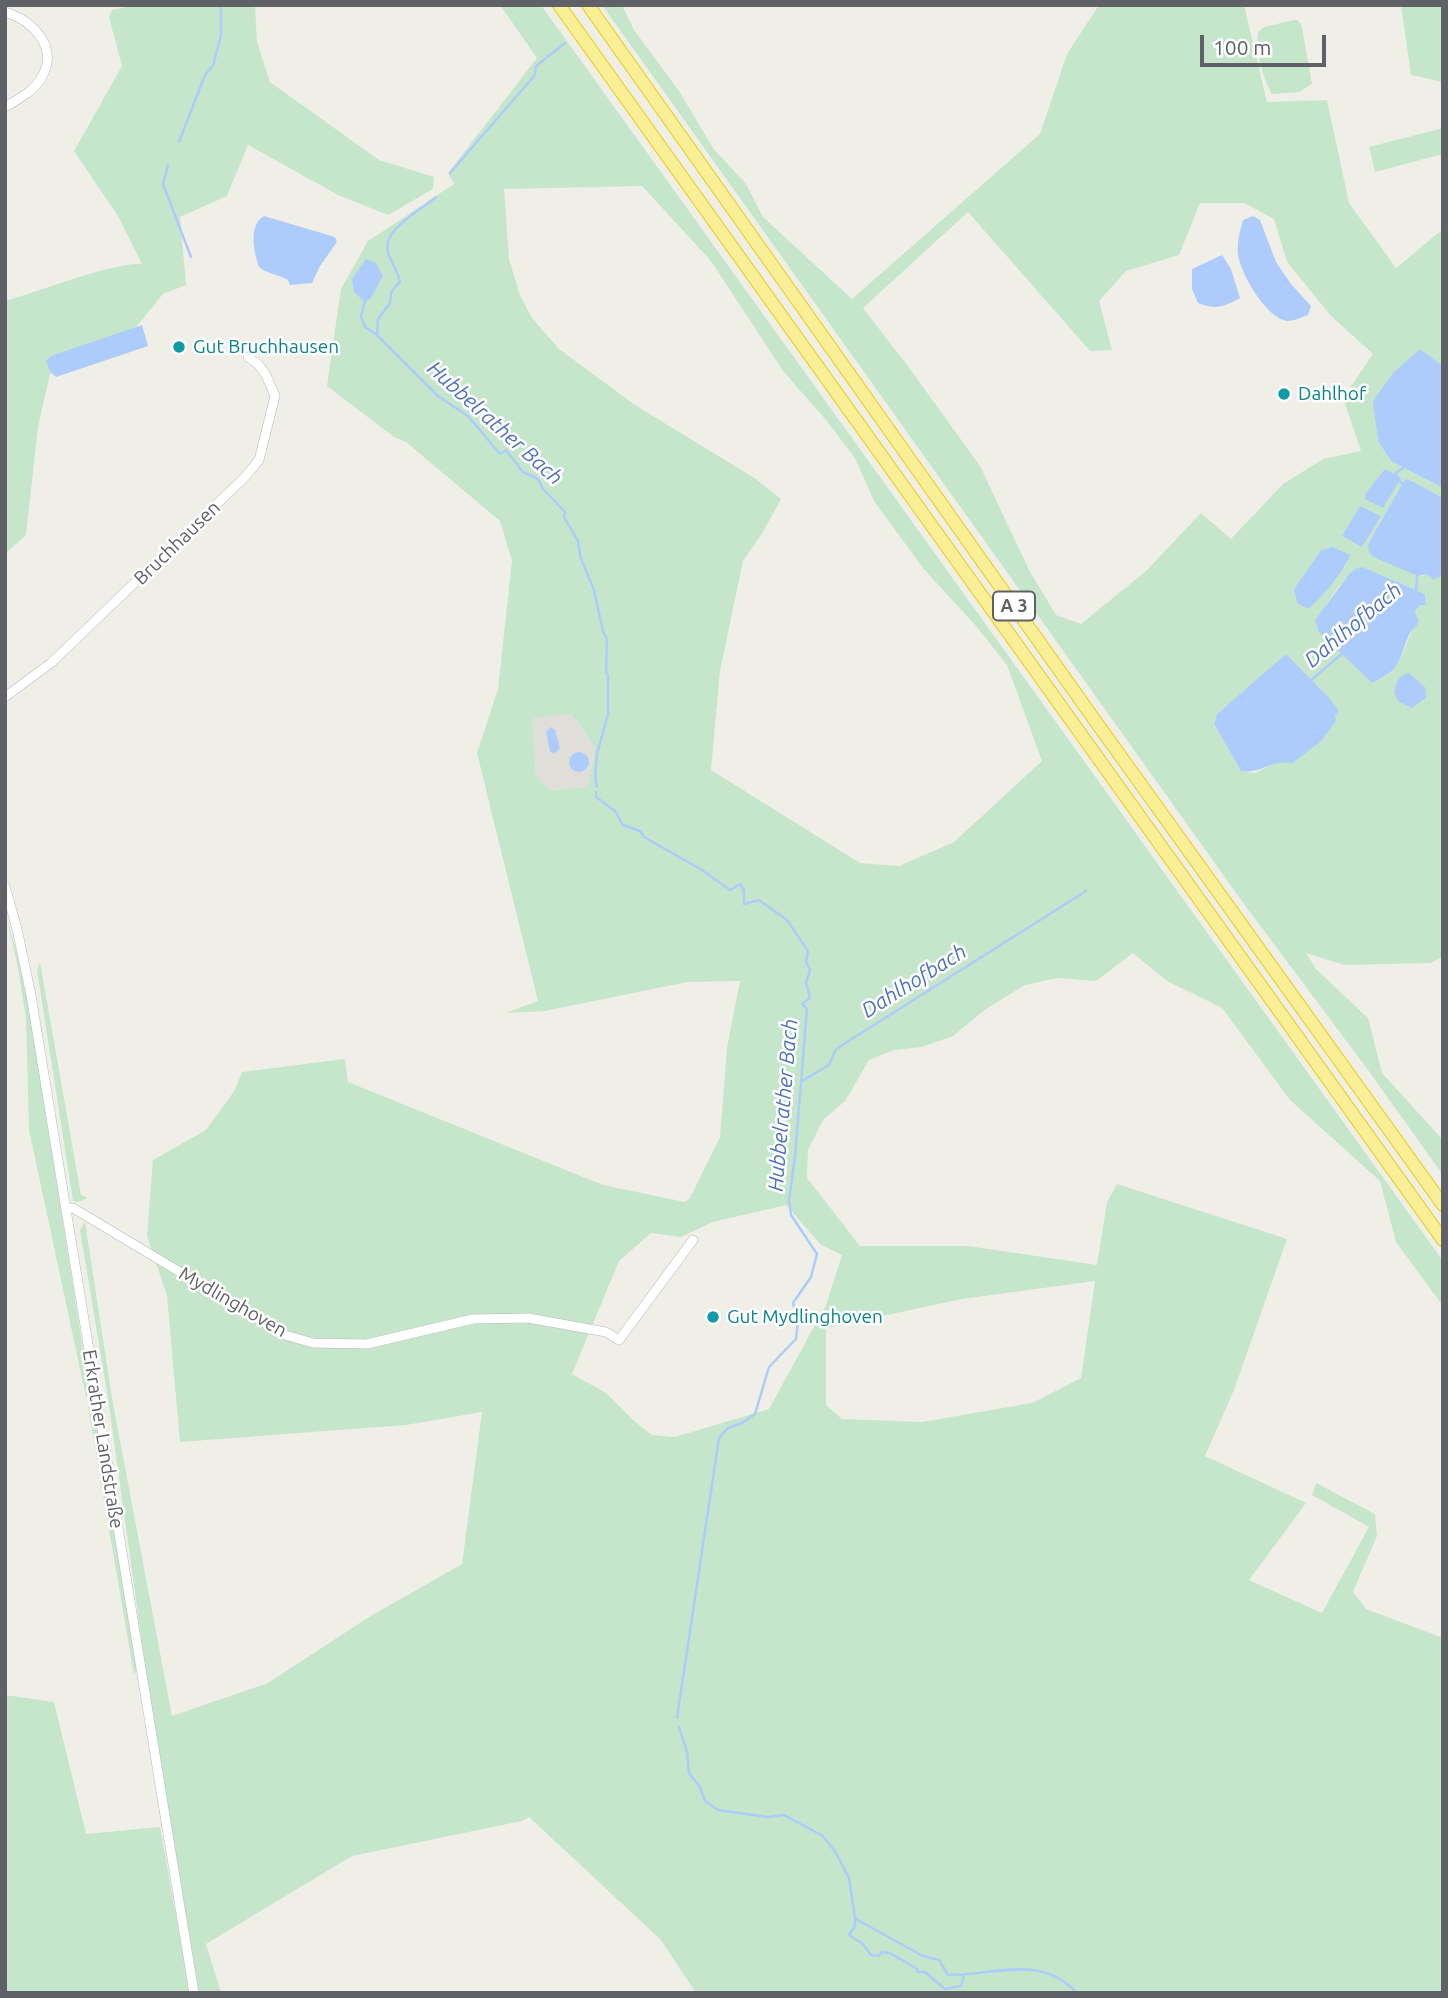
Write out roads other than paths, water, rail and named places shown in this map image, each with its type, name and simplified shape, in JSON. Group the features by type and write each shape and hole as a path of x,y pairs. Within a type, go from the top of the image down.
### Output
{"highway":[{"name":"A 3","path":"559,5 1443,1240"},
{"name":"A 3","path":"588,5 1099,726 1443,1205"}],"street":[{"path":"5,12 29,22 35,28 45,46 46,55 45,72 40,80 18,100 5,107"},
{"name":"Bruchhausen","path":"5,697 51,663 244,478 259,460 275,396 266,375 258,364 248,357"},
{"name":"Erkrather Landstraße","path":"5,886 18,929 31,995 194,1993"},
{"name":"Mydlinghoven","path":"67,1209 73,1208 285,1335 313,1343 367,1344 473,1319 501,1318 528,1318 606,1332 619,1340 693,1240"}],"water":[{"path":"264,216 335,237 337,242 312,283 290,285 288,280 259,267 254,247 254,232 259,220"},
{"path":"1253,216 1260,220 1276,262 1311,306 1308,315 1290,321 1279,318 1258,298 1247,279 1239,258 1238,242 1243,220"},
{"path":"1222,255 1231,269 1240,298 1220,306 1198,303 1192,289 1192,269"},
{"path":"366,259 375,262 383,276 371,298 365,302 354,292 352,279"},
{"path":"142,325 148,346 56,377 50,371 46,361 51,356"},
{"path":"1420,349 1443,366 1443,488 1391,461 1378,441 1373,401 1393,373"},
{"path":"1385,469 1401,478 1383,508 1365,499 1365,494"},
{"path":"1405,479 1443,498 1443,571 1439,578 1433,579 1426,574 1418,576 1373,557 1369,552 1368,545"},
{"path":"1360,506 1381,516 1362,547 1342,536"},
{"path":"1333,547 1350,555 1332,584 1308,609 1297,603 1294,589 1321,550"},
{"path":"1363,567 1425,594 1426,605 1420,605 1415,612 1419,621 1409,635 1398,664 1372,683 1319,632 1315,620 1350,573"},
{"path":"1286,654 1339,711 1335,715 1336,721 1321,741 1293,763 1278,763 1256,770 1241,771 1214,724 1217,714"},
{"path":"1409,673 1425,687 1426,698 1412,708 1399,702 1394,693 1398,680"},
{"path":"551,727 555,730 560,748 554,754 550,751 546,732"},
{"path":"579,752 586,755 589,762 586,769 579,772 572,769 569,762 572,755"}],"waterway":[{"name":"Hubbelrather Bach","path":"179,142 205,75 213,66 221,35 221,5"},
{"path":"450,173 535,75 536,66 565,43"},
{"name":"Hubbelrather Bach","path":"168,165 163,184 191,257"},
{"path":"377,335 378,319 390,303 391,293 400,282 388,252 391,236 404,221 436,197"},
{"name":"Hubbelrather Bach","path":"365,301 361,316 365,327 377,335 438,396 468,416 500,454 506,450 523,472 538,479 543,489 565,512 564,517 578,541 580,556 594,590 607,639 608,714 597,754 597,787"},
{"name":"Dahlhofbach","path":"1403,485 1395,474 1404,467"},
{"name":"Dahlhofbach","path":"1416,592 1417,575"},
{"name":"Dahlhofbach","path":"1309,682 1344,652"},
{"name":"Hubbelrather Bach","path":"596,792 596,797 615,811 623,825 640,831 644,837 702,870 730,890 740,884 744,890 744,904 759,900 787,920 808,951 806,962 810,970 806,983 810,998 802,1004 807,1009 789,1200 791,1215 817,1254 811,1277 793,1303 798,1321 796,1339 769,1367 755,1414 728,1428 719,1438 677,1718"},
{"name":"Dahlhofbach","path":"802,1081 829,1065 836,1049 1086,891"},
{"name":"Hubbelrather Bach","path":"679,1727 687,1752 689,1773 700,1787 705,1801 718,1810 768,1817 784,1815 823,1836 836,1853 849,1878 855,1918 923,1956 939,1960 948,1975 1032,1970 1048,1973 1077,1993"},
{"path":"855,1918 855,1926 849,1935 863,1944 871,1955 890,1953 918,1972 925,1972 945,1989 961,1986 964,1975"}],"place":[{"name":"Gut Bruchhausen","path":"179,347"},
{"name":"Dahlhof","path":"1284,394"},
{"name":"Gut Mydlinghoven","path":"713,1317"}]}
